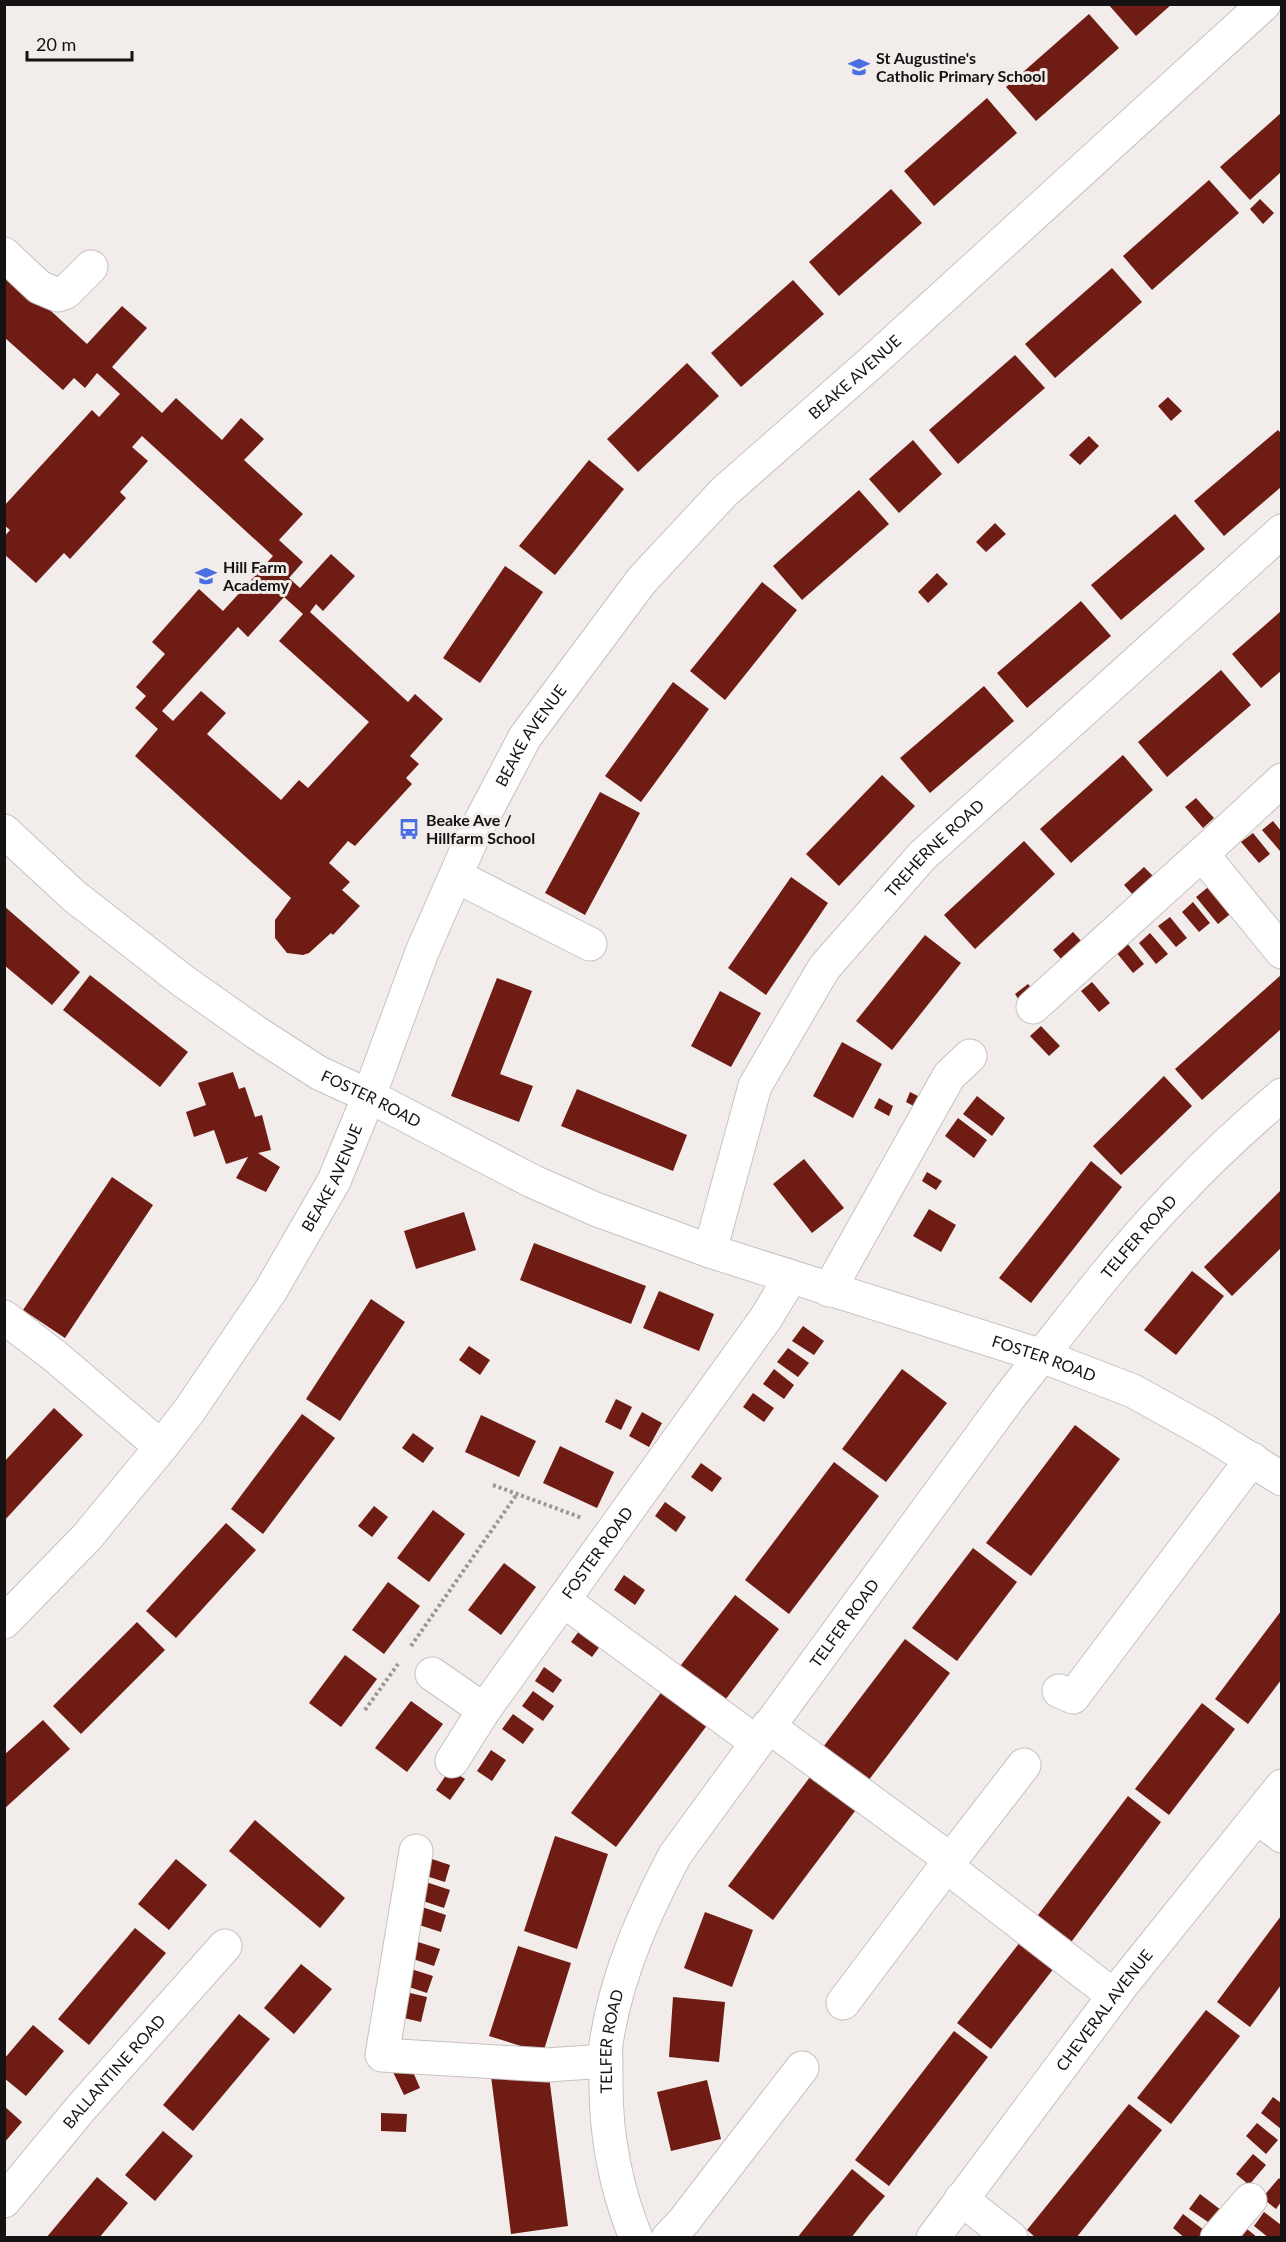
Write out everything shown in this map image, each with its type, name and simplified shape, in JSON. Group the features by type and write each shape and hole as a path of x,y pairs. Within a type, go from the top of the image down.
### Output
{"street":[{"name":"BEAKE AVENUE","path":"4,1622 87,1537 161,1447 189,1411 277,1281 334,1181 369,1096 423,952 472,836 525,737 642,580 724,492 873,361 1264,4"},
{"path":"4,254 39,287 58,295 66,292 92,267"},
{"name":"TREHERNE ROAD","path":"710,1251 755,1086 824,968 922,856 1281,531"},
{"path":"1033,1007 1281,780"},
{"name":"FOSTER ROAD","path":"4,831 74,896 183,981 256,1033 319,1073 369,1096 532,1181 595,1209 710,1251 1042,1356 1133,1391 1272,1467"},
{"path":"1202,854 1281,952"},
{"path":"456,876 590,945"},
{"path":"829,1290 949,1076 970,1056"},
{"name":"TELFER ROAD","path":"636,2238 627,2216 611,2156 605,2102 606,2045 623,1973 645,1913 675,1855 1008,1399 1042,1356 1113,1267 1174,1196 1243,1128 1281,1095"},
{"name":"FOSTER ROAD","path":"452,1761 484,1710 766,1318 790,1278"},
{"path":"4,1317 56,1357 161,1447"},
{"path":"1059,1691 1073,1697 1272,1467"},
{"path":"563,1600 949,1863 1114,1996"},
{"path":"432,1674 484,1710"},
{"path":"843,2003 1024,1765"},
{"name":"CHEVERAL AVENUE","path":"933,2238 1114,1996 1269,1826 1281,1786"},
{"path":"416,1851 382,2055 547,2065 606,2061"},
{"name":"BALLANTINE ROAD","path":"4,2201 81,2108 225,1946"},
{"path":"668,2238 684,2221 802,2068"},
{"path":"961,2199 1011,2238"},
{"path":"1217,2238 1250,2200"}],"path":[{"path":"493,1485 614,1529"},
{"path":"405,1654 517,1494"},
{"path":"365,1710 398,1663"}],"building":[{"path":"1108,4 1172,4 1136,36"},
{"path":"1089,14 1119,48 1036,121 1006,87"},
{"path":"987,98 1017,133 934,206 904,171"},
{"path":"1281,113 1281,172 1250,200 1220,167"},
{"path":"1209,180 1239,213 1152,290 1123,256"},
{"path":"891,189 922,223 839,296 809,262"},
{"path":"1260,199 1274,213 1263,224 1250,209"},
{"path":"4,268 87,344 122,306 147,328 112,367 162,413 176,398 222,440 241,418 264,439 244,460 303,514 279,540 303,562 289,578 300,588 331,554 355,576 323,611 316,604 310,612 408,702 415,694 443,719 410,756 419,764 406,778 412,784 355,846 348,841 329,863 350,882 342,890 360,906 333,935 331,933 309,953 303,955 287,953 275,938 275,920 291,898 135,756 158,729 135,708 146,696 136,687 165,654 152,642 199,589 223,611 273,556 142,436 132,447 148,461 120,492 126,498 70,559 64,553 36,583 4,554 4,537 10,530 4,525 4,506 92,410 99,417 120,394 97,373 85,388 74,378 63,390 4,337","holes":["284,597 303,614 279,641 369,722 308,788 299,780 281,800 207,734 226,713 201,691 173,721 162,711 238,627 248,637"]},
{"path":"1112,268 1142,302 1055,378 1025,344"},
{"path":"793,280 824,314 741,387 711,353"},
{"path":"1015,355 1045,388 958,464 929,430"},
{"path":"687,363 719,396 638,472 607,439"},
{"path":"1168,397 1182,411 1171,421 1158,406"},
{"path":"1278,430 1281,433 1281,487 1224,536 1194,501"},
{"path":"1089,436 1099,446 1080,465 1069,455"},
{"path":"913,440 942,474 899,513 869,479"},
{"path":"589,460 624,489 555,575 519,546"},
{"path":"859,490 889,524 802,600 773,566"},
{"path":"1175,514 1205,549 1121,620 1091,585"},
{"path":"995,523 1006,534 986,552 976,542"},
{"path":"505,566 543,592 480,683 443,658"},
{"path":"937,573 948,584 928,603 918,592"},
{"path":"762,582 797,610 725,700 690,671"},
{"path":"1081,601 1111,636 1027,708 997,673"},
{"path":"1281,611 1281,671 1261,688 1232,654"},
{"path":"1221,670 1251,705 1167,777 1138,742"},
{"path":"673,682 709,709 641,802 605,776"},
{"path":"984,686 1014,721 930,793 900,758"},
{"path":"1123,755 1153,790 1071,863 1040,829"},
{"path":"882,775 915,806 839,886 806,854"},
{"path":"600,792 640,813 585,915 545,893"},
{"path":"1196,798 1214,818 1203,828 1185,807"},
{"path":"1273,821 1281,831 1280,851 1262,830"},
{"path":"1253,833 1270,854 1259,863 1241,842"},
{"path":"1024,841 1055,874 975,949 944,915"},
{"path":"1144,867 1154,877 1134,896 1124,885"},
{"path":"791,877 828,903 766,995 728,968"},
{"path":"1212,884 1234,911 1218,924 1196,897"},
{"path":"1193,902 1210,923 1199,932 1182,912"},
{"path":"4,906 80,972 52,1005 4,965"},
{"path":"1170,917 1187,938 1176,947 1158,926"},
{"path":"1073,932 1083,943 1063,961 1053,950"},
{"path":"1150,933 1168,954 1156,964 1139,943"},
{"path":"925,935 961,963 892,1050 856,1021"},
{"path":"1127,943 1144,964 1133,973 1116,952"},
{"path":"90,975 188,1052 160,1087 63,1010"},
{"path":"1281,975 1281,1029 1202,1100 1175,1069"},
{"path":"497,978 532,991 500,1074 533,1086 519,1122 451,1096"},
{"path":"1092,982 1110,1003 1099,1012 1081,991"},
{"path":"1028,984 1035,992 1021,1003 1015,994"},
{"path":"720,991 761,1013 731,1067 691,1046"},
{"path":"1041,1026 1060,1046 1049,1056 1030,1036"},
{"path":"842,1042 882,1064 853,1118 813,1096"},
{"path":"233,1072 239,1089 245,1087 255,1117 262,1115 271,1150 258,1153 280,1167 266,1192 236,1178 248,1157 226,1164 214,1130 194,1137 186,1112 206,1105 198,1083"},
{"path":"1164,1076 1192,1106 1121,1175 1093,1146"},
{"path":"577,1089 687,1135 673,1171 561,1126"},
{"path":"910,1092 926,1100 921,1110 906,1102"},
{"path":"977,1096 1005,1118 992,1136 963,1114"},
{"path":"879,1098 893,1106 889,1116 874,1108"},
{"path":"958,1118 987,1140 974,1158 945,1136"},
{"path":"804,1159 844,1208 812,1233 773,1184"},
{"path":"1091,1161 1122,1187 1031,1303 999,1278"},
{"path":"927,1172 942,1181 936,1190 922,1181"},
{"path":"112,1177 153,1205 65,1338 23,1310"},
{"path":"1281,1190 1281,1248 1232,1296 1204,1267"},
{"path":"929,1209 956,1225 941,1252 913,1236"},
{"path":"464,1212 476,1250 416,1269 404,1231"},
{"path":"534,1243 646,1286 631,1324 520,1280"},
{"path":"1192,1271 1224,1296 1176,1355 1144,1330"},
{"path":"659,1291 714,1314 699,1351 643,1328"},
{"path":"371,1299 405,1322 340,1421 306,1399"},
{"path":"803,1326 824,1341 814,1355 792,1341"},
{"path":"469,1346 490,1360 480,1375 459,1360"},
{"path":"788,1348 809,1363 798,1377 777,1362"},
{"path":"774,1369 794,1385 784,1399 763,1384"},
{"path":"902,1369 947,1403 886,1482 842,1449"},
{"path":"753,1393 774,1408 764,1422 743,1407"},
{"path":"616,1399 632,1407 621,1430 605,1422"},
{"path":"54,1408 83,1435 4,1521 4,1462"},
{"path":"642,1412 662,1423 649,1447 629,1436"},
{"path":"302,1414 335,1438 263,1534 231,1509"},
{"path":"481,1415 536,1441 519,1477 465,1452"},
{"path":"1075,1425 1120,1459 1031,1576 986,1543"},
{"path":"413,1433 434,1448 423,1463 402,1448"},
{"path":"560,1446 614,1472 597,1508 543,1483"},
{"path":"834,1462 879,1496 789,1614 745,1580"},
{"path":"701,1463 722,1478 712,1492 691,1477"},
{"path":"665,1502 686,1517 676,1532 655,1516"},
{"path":"374,1506 388,1517 372,1537 358,1526"},
{"path":"433,1510 465,1534 429,1582 397,1558"},
{"path":"226,1523 256,1550 176,1638 146,1611"},
{"path":"973,1548 1017,1582 957,1661 912,1628"},
{"path":"504,1563 536,1587 501,1635 468,1610"},
{"path":"624,1575 645,1590 635,1605 614,1590"},
{"path":"388,1582 420,1606 384,1654 352,1630"},
{"path":"735,1595 779,1629 719,1708 674,1674"},
{"path":"1281,1611 1281,1680 1248,1724 1215,1699"},
{"path":"137,1622 165,1650 81,1734 53,1706"},
{"path":"582,1627 603,1642 592,1657 571,1642"},
{"path":"905,1639 950,1673 862,1789 817,1755"},
{"path":"345,1655 377,1679 341,1727 309,1703"},
{"path":"544,1667 562,1680 553,1693 535,1681"},
{"path":"666,1686 711,1720 616,1847 571,1813"},
{"path":"533,1691 554,1706 543,1721 522,1706"},
{"path":"411,1701 443,1724 407,1772 375,1748"},
{"path":"1202,1703 1235,1729 1169,1815 1135,1789"},
{"path":"513,1714 534,1729 523,1744 502,1729"},
{"path":"43,1720 70,1749 4,1809 4,1755"},
{"path":"491,1750 506,1760 492,1781 477,1771"},
{"path":"450,1769 465,1779 450,1800 436,1790"},
{"path":"816,1769 861,1803 773,1920 728,1886"},
{"path":"1128,1796 1161,1822 1066,1949 1032,1923"},
{"path":"255,1820 345,1898 320,1928 229,1851"},
{"path":"555,1836 608,1854 577,1949 524,1931"},
{"path":"426,1857 450,1865 445,1882 420,1874"},
{"path":"176,1859 207,1885 169,1930 138,1904"},
{"path":"426,1882 450,1890 444,1908 420,1900"},
{"path":"422,1907 446,1915 441,1932 416,1924"},
{"path":"705,1912 753,1930 732,1987 684,1968"},
{"path":"1281,1916 1281,1985 1250,2027 1217,2002"},
{"path":"135,1928 166,1953 89,2045 58,2019"},
{"path":"1024,1937 1058,1963 991,2049 957,2023"},
{"path":"415,1941 440,1949 434,1966 410,1958"},
{"path":"518,1946 571,1963 543,2053 489,2036"},
{"path":"301,1964 332,1989 294,2034 264,2008"},
{"path":"408,1968 433,1976 427,1993 403,1985"},
{"path":"410,1993 427,1997 421,2022 404,2018"},
{"path":"673,1997 725,2002 719,2062 669,2057"},
{"path":"1206,2010 1240,2036 1171,2124 1137,2098"},
{"path":"239,2014 270,2039 193,2131 163,2105"},
{"path":"33,2025 64,2051 26,2096 4,2078 4,2059"},
{"path":"954,2031 988,2057 889,2186 855,2160"},
{"path":"410,2065 420,2088 404,2095 393,2072"},
{"path":"548,2068 568,2226 511,2234 491,2076"},
{"path":"707,2080 721,2139 671,2151 657,2092"},
{"path":"1273,2097 1281,2103 1281,2129 1261,2113"},
{"path":"1129,2104 1162,2130 1076,2238 1036,2238 1027,2230"},
{"path":"4,2106 22,2122 4,2143"},
{"path":"381,2113 407,2114 406,2132 381,2131"},
{"path":"1257,2123 1278,2140 1266,2154 1246,2136"},
{"path":"163,2131 193,2156 155,2201 125,2175"},
{"path":"1253,2154 1266,2165 1249,2185 1236,2174"},
{"path":"852,2169 885,2196 851,2238 797,2238"},
{"path":"97,2177 128,2203 99,2238 46,2238"},
{"path":"1279,2178 1281,2180 1281,2202 1276,2209 1262,2198"},
{"path":"1200,2194 1221,2210 1211,2224 1189,2209"},
{"path":"1264,2212 1281,2225 1279,2238 1269,2238 1254,2226"},
{"path":"1183,2214 1204,2230 1199,2238 1185,2238 1173,2228"},
{"path":"1247,2229 1258,2238 1241,2238"}],"place":[{"name":"St Augustine's Catholic Primary School","path":"859,67"},
{"name":"Hill Farm Academy","path":"206,576"},
{"name":"Beake Ave / Hillfarm School","path":"409,829"}]}
